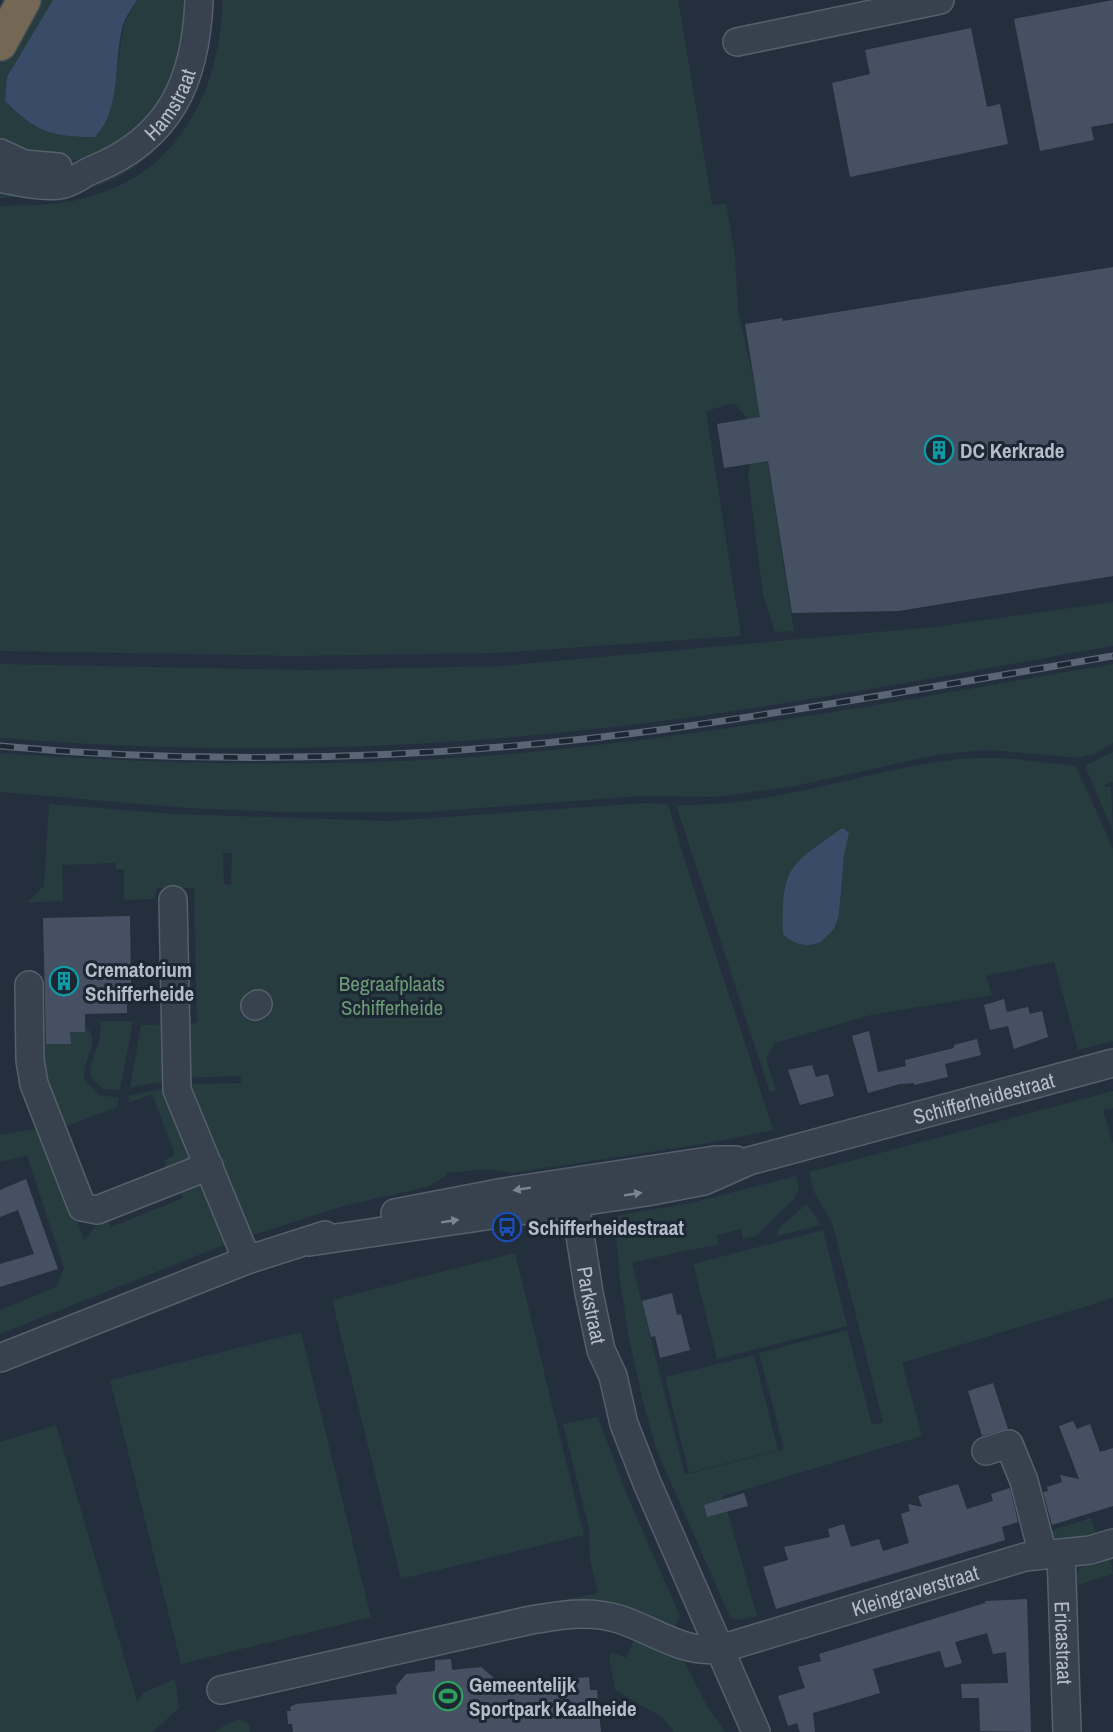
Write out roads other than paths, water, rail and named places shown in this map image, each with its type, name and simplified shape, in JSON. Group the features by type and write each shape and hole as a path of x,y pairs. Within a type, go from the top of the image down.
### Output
{"highway":[{"path":"0,44 24,0"}],"street":[{"name":"Hamstraat","path":"0,178 39,185 61,185 73,182 89,171 127,154 146,140 173,106 193,52 199,0"},
{"path":"737,42 940,0"},
{"path":"0,153 31,165 71,166 89,171"},
{"path":"173,900 177,1090 247,1260"},
{"path":"29,985 30,1060 34,1084 82,1207 97,1210 210,1166"},
{"name":"Schifferheidestraat","path":"0,1358 247,1260 309,1242 360,1221 432,1204 582,1195 704,1181 749,1161 1113,1063"},
{"name":"Parkstraat","path":"582,1195 615,1350 613,1376 624,1424 646,1483 756,1732"},
{"name":"Ericastraat","path":"986,1451 1009,1444 1052,1554 1066,1732"},
{"name":"Kleingraverstraat","path":"720,1649 1025,1557 1090,1550 1113,1543"},
{"path":"221,1690 531,1620 579,1613 618,1619 702,1651 720,1649"}],"water":[{"path":"53,0 137,0 123,25 109,113 104,126 95,137 67,136 45,131 26,120 5,101 7,77"},
{"path":"841,829 849,833 844,855 839,915 834,929 821,942 811,945 796,943 783,934 784,895 787,881 799,861"}],"railway":[{"path":"0,746 168,756 253,757 338,756 507,746 591,738 729,720 1113,656"}],"place":[{"name":"DC Kerkrade","path":"939,450"},
{"name":"Crematorium Schifferheide","path":"64,981"},
{"name":"Schifferheidestraat","path":"507,1227"},
{"name":"Gemeentelijk Sportpark Kaalheide","path":"448,1696"}],"park label":[{"name":"Begraafplaats Schifferheide","path":"392,995"}]}
